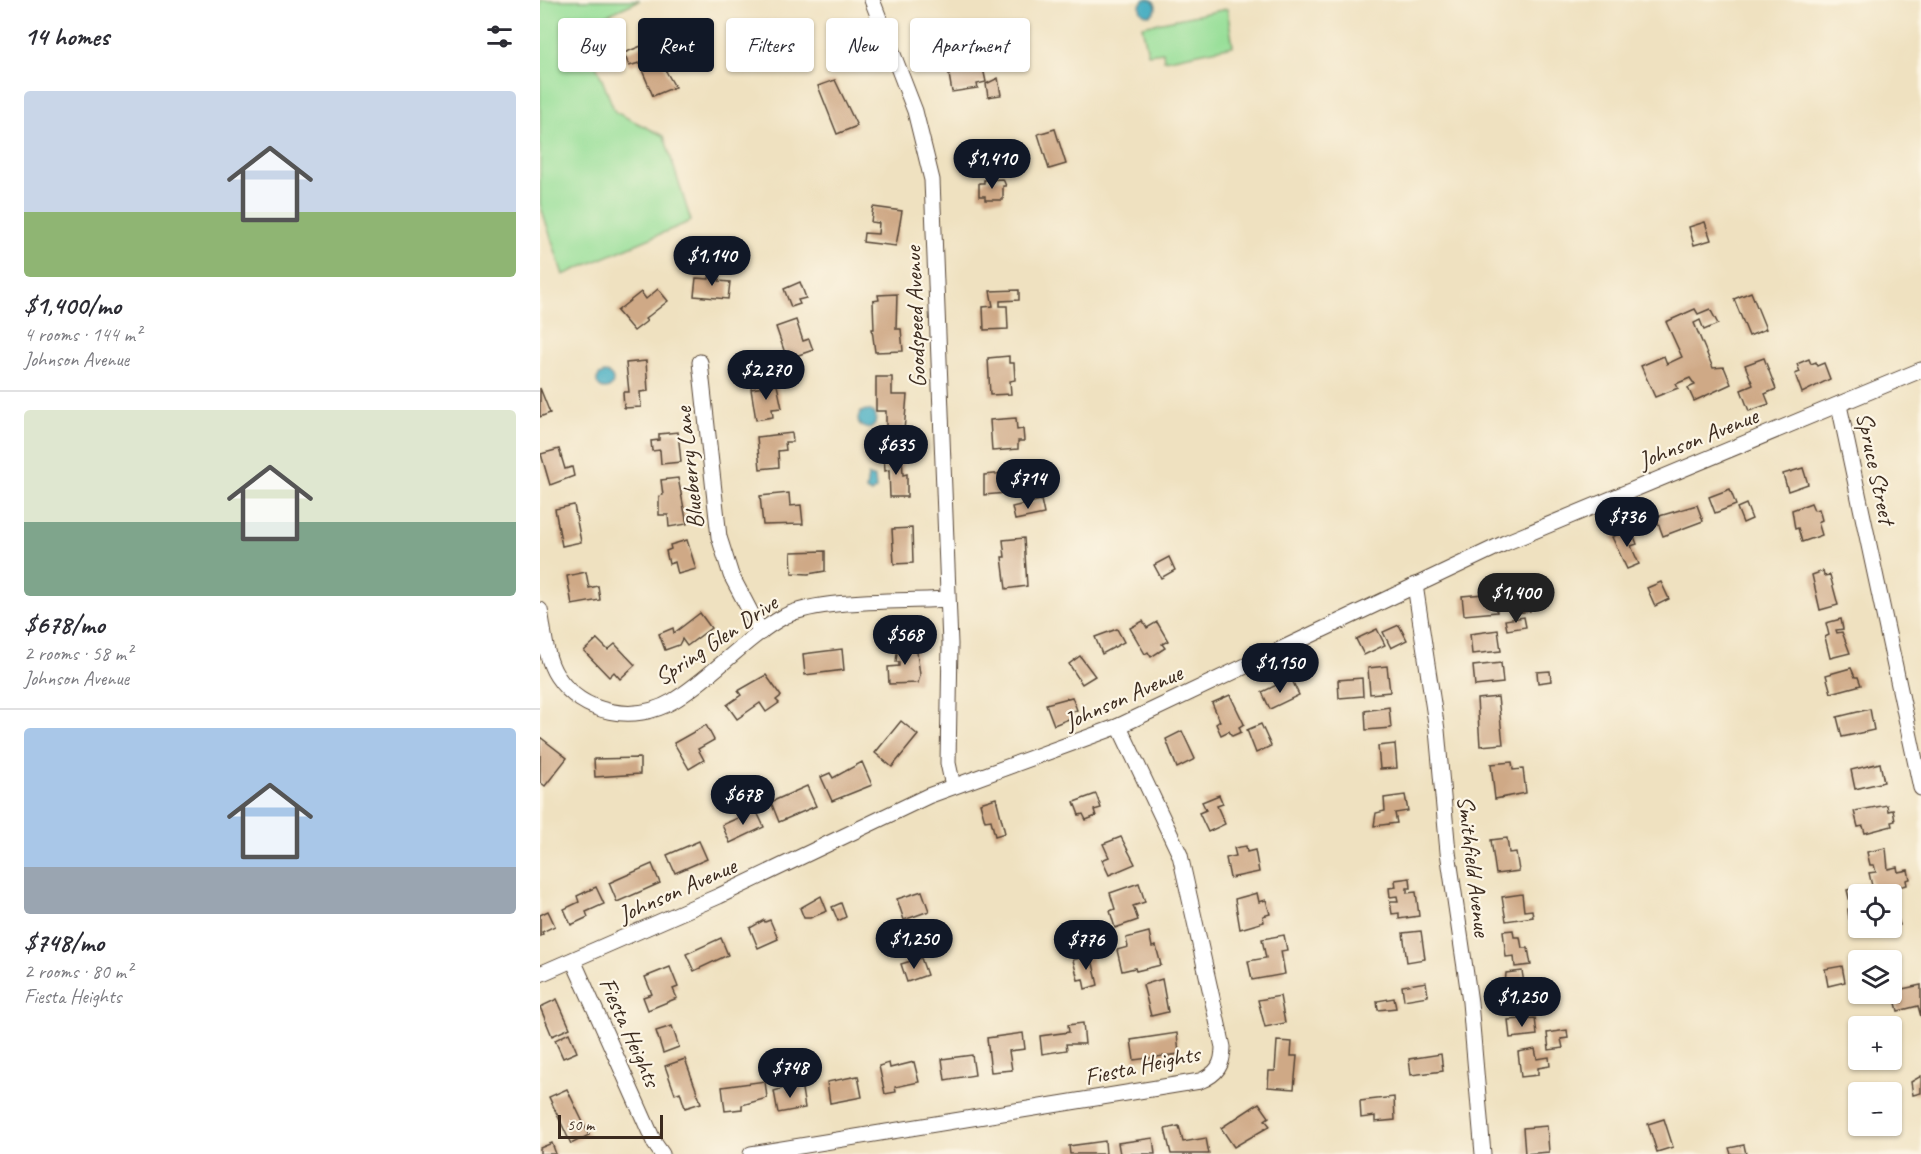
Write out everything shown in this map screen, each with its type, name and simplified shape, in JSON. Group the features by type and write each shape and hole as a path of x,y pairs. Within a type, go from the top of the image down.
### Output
{"street":[{"name":"Goodspeed Avenue","path":"872,0 915,111 932,180 947,599 948,763 953,786"},
{"name":"Blueberry Lane","path":"700,362 719,537 731,575 761,632"},
{"name":"Johnson Avenue","path":"540,974 719,896 953,786 1119,726 1415,585 1572,514 1921,370"},
{"name":"Spruce Street","path":"1839,405 1921,788"},
{"name":"Smithfield Avenue","path":"1415,585 1437,730 1448,852 1470,1002 1483,1154"},
{"name":"Spring Glen Drive","path":"540,610 551,665 571,693 589,706 604,712 636,714 672,702 761,632 786,616 811,607 947,599"},
{"name":"Fiesta Heights","path":"751,1154 1200,1081 1211,1076 1218,1069 1223,1059 1223,1047 1179,855 1119,726"},
{"name":"Fiesta Heights","path":"573,960 655,1144 662,1154"}],"green space":[{"path":"540,0 640,0 601,18 558,18 558,72 599,72 615,112 664,136 691,221 563,275 540,204"},
{"path":"1227,9 1233,46 1164,60 1163,52 1148,54 1142,26"}],"water":[{"path":"1148,-1 1154,1 1156,7 1154,13 1148,15 1142,13 1140,7 1142,1"},
{"path":"605,373 611,375 613,381 611,387 605,389 599,387 597,381 599,375"},
{"path":"867,410 873,413 876,419 873,425 867,428 861,425 858,419 861,413"},
{"path":"868,475 875,478 876,489 871,493 866,490"}],"building":[{"path":"638,47 638,63 629,66 626,52"},
{"path":"643,72 667,72 675,87 653,96"},
{"path":"949,72 984,72 986,82 977,84 978,88 952,92"},
{"path":"998,78 1001,95 988,97 986,84"},
{"path":"835,80 857,126 837,134 818,86"},
{"path":"1055,129 1066,164 1049,169 1038,134"},
{"path":"1003,179 1006,186 1003,186 1003,200 985,200 985,196 979,196 979,183 984,183 984,180"},
{"path":"873,207 902,211 896,246 863,242 864,233 878,234 879,223 871,222"},
{"path":"1705,222 1711,240 1694,245 1689,227"},
{"path":"711,270 721,271 719,281 730,282 728,299 694,296 696,278 709,279"},
{"path":"800,282 806,298 798,300 800,304 791,307 784,289"},
{"path":"658,289 668,301 634,331 617,311 641,292 646,299"},
{"path":"1019,290 1019,300 1000,301 1000,306 1007,306 1008,329 984,330 983,307 993,306 990,291"},
{"path":"1751,292 1766,329 1749,336 1734,299"},
{"path":"897,294 896,329 901,329 903,351 875,352 872,329 874,329 873,301 879,300 878,295"},
{"path":"1695,309 1698,314 1710,309 1718,324 1704,330 1700,320 1694,323 1713,368 1724,367 1731,384 1694,401 1688,388 1695,385 1690,378 1676,384 1678,388 1655,397 1641,366 1664,356 1667,364 1682,357 1666,322"},
{"path":"796,320 803,341 809,339 813,350 787,359 776,327"},
{"path":"1009,356 1009,363 1014,363 1015,380 1010,381 1011,394 990,395 988,358"},
{"path":"1764,358 1776,389 1765,394 1769,404 1749,411 1741,390 1753,385 1745,365"},
{"path":"1809,359 1811,364 1816,362 1817,366 1824,363 1830,379 1802,393 1795,374 1800,372 1797,364"},
{"path":"646,361 648,391 640,392 641,407 624,408 623,392 629,392 626,363"},
{"path":"876,377 892,377 892,395 907,395 904,431 886,431 886,411 876,411"},
{"path":"777,385 782,408 772,409 773,417 756,420 751,389"},
{"path":"540,388 550,413 540,417"},
{"path":"1016,418 1017,430 1023,429 1024,441 1018,441 1018,449 992,451 990,420"},
{"path":"678,432 681,462 661,464 660,450 652,451 651,441 659,440 659,434"},
{"path":"792,433 793,442 785,442 786,450 778,451 779,467 760,469 757,437"},
{"path":"559,449 565,469 572,467 574,476 550,485 541,454"},
{"path":"902,455 903,475 907,474 907,497 890,497 889,470 885,471 884,456"},
{"path":"1803,468 1808,484 1788,491 1783,474"},
{"path":"1005,473 1006,493 984,495 984,475"},
{"path":"678,478 687,524 669,527 668,515 659,515 659,496 663,495 661,480"},
{"path":"1730,489 1736,505 1715,513 1709,497"},
{"path":"789,493 790,506 801,505 803,524 763,525 760,496"},
{"path":"1041,500 1044,514 1015,520 1012,507"},
{"path":"1811,503 1814,510 1819,509 1822,520 1818,522 1822,535 1802,542 1798,528 1795,529 1792,510"},
{"path":"1746,504 1752,519 1743,523 1737,508"},
{"path":"574,505 581,542 562,546 555,509"},
{"path":"1697,505 1703,521 1663,536 1656,517"},
{"path":"912,528 913,563 894,564 892,529"},
{"path":"1631,529 1637,544 1631,546 1639,564 1627,569 1612,537"},
{"path":"1024,538 1027,586 1006,589 1002,557 1005,557 1003,540"},
{"path":"687,540 696,569 678,574 675,562 669,564 666,551 671,549 670,545"},
{"path":"825,551 825,571 808,574 792,573 791,552"},
{"path":"1169,557 1175,570 1161,578 1154,565"},
{"path":"1823,571 1824,576 1830,575 1838,605 1820,610 1812,575"},
{"path":"586,572 589,588 598,586 600,600 572,605 567,576"},
{"path":"1661,582 1669,599 1655,606 1647,588"},
{"path":"1495,593 1497,612 1464,615 1462,596"},
{"path":"1529,597 1530,611 1516,613 1514,598"},
{"path":"700,613 711,628 687,646 682,639 679,645 665,650 659,634 673,628 674,633"},
{"path":"1524,617 1526,627 1507,630 1505,620"},
{"path":"1841,619 1843,629 1836,630 1837,633 1842,632 1850,653 1830,658 1825,637 1829,635 1826,623"},
{"path":"1143,621 1147,628 1157,622 1168,641 1162,644 1165,648 1151,657 1148,652 1145,654 1130,628"},
{"path":"1399,625 1407,640 1391,648 1383,632"},
{"path":"1117,629 1124,642 1102,654 1095,637"},
{"path":"1377,629 1385,645 1364,655 1356,639"},
{"path":"1498,630 1501,651 1472,654 1470,634"},
{"path":"597,639 608,650 615,644 635,665 620,679 614,672 609,677 584,651"},
{"path":"916,644 920,675 918,683 889,684 888,667 899,666 899,662 896,662 898,645"},
{"path":"842,649 844,670 805,675 803,654"},
{"path":"1080,656 1095,676 1082,684 1069,664"},
{"path":"1501,663 1503,683 1475,686 1473,666"},
{"path":"1387,666 1390,692 1370,694 1368,668"},
{"path":"1851,668 1861,685 1831,693 1826,675"},
{"path":"1550,671 1551,681 1538,683 1537,672"},
{"path":"766,675 781,696 776,700 779,703 766,712 760,703 737,719 727,705 741,695 738,691"},
{"path":"1291,678 1299,695 1270,709 1262,692"},
{"path":"1362,678 1363,696 1339,698 1338,680"},
{"path":"1230,695 1244,724 1239,727 1241,732 1232,736 1229,731 1221,735 1216,724 1220,721 1212,703"},
{"path":"1072,697 1077,710 1069,713 1071,718 1054,725 1046,704"},
{"path":"1498,697 1503,744 1480,746 1477,699"},
{"path":"1389,707 1391,728 1366,730 1365,711"},
{"path":"1870,709 1874,730 1842,737 1837,717"},
{"path":"901,721 918,735 892,767 875,753"},
{"path":"1261,724 1271,746 1256,753 1247,730"},
{"path":"706,725 714,740 698,749 704,760 689,769 674,743"},
{"path":"1182,731 1195,759 1177,768 1166,739"},
{"path":"540,737 567,758 545,786 540,782"},
{"path":"1395,744 1397,768 1380,769 1378,746"},
{"path":"640,758 640,774 595,777 594,759"},
{"path":"862,762 872,785 832,801 821,777 830,773 833,778"},
{"path":"1512,762 1513,770 1523,769 1526,793 1495,799 1491,764"},
{"path":"1880,763 1884,782 1855,789 1851,770"},
{"path":"807,786 816,806 779,822 771,802"},
{"path":"1096,794 1101,808 1094,810 1096,816 1086,820 1083,814 1079,815 1074,802"},
{"path":"1219,795 1223,804 1217,806 1225,824 1208,832 1199,813 1206,810 1202,802"},
{"path":"1405,795 1408,811 1395,813 1397,823 1374,826 1376,813 1385,811 1384,798"},
{"path":"996,798 1005,833 995,836 991,820 985,821 980,803"},
{"path":"1887,805 1888,811 1893,810 1895,821 1891,822 1892,826 1865,833 1863,826 1858,827 1854,811"},
{"path":"756,810 764,827 730,843 722,825"},
{"path":"1121,837 1135,864 1109,875 1102,860 1109,857 1103,844"},
{"path":"1507,838 1509,853 1516,852 1519,871 1496,874 1491,840"},
{"path":"699,841 707,859 675,873 667,855"},
{"path":"1246,846 1247,852 1255,850 1259,872 1230,878 1226,858 1236,856 1234,848"},
{"path":"1886,848 1888,869 1897,867 1898,872 1908,870 1910,879 1906,880 1907,885 1872,884 1869,873 1876,872 1874,865 1870,865 1867,852"},
{"path":"652,864 660,883 617,902 609,883"},
{"path":"1410,878 1411,888 1407,888 1407,893 1416,892 1419,916 1399,919 1399,913 1392,914 1390,901 1398,901 1397,896 1390,897 1389,888 1396,887 1395,880"},
{"path":"1139,883 1145,902 1133,906 1138,920 1115,928 1110,911 1115,909 1110,893"},
{"path":"596,887 604,904 586,912 588,917 571,925 564,909 579,902 577,896"},
{"path":"922,891 929,911 904,920 897,899"},
{"path":"1257,893 1259,902 1266,900 1270,914 1263,916 1264,922 1240,929 1235,899"},
{"path":"1522,894 1524,911 1532,910 1533,917 1506,921 1502,897"},
{"path":"821,896 827,911 804,918 800,908"},
{"path":"841,903 846,917 838,921 832,907"},
{"path":"548,911 555,926 542,932 540,936 540,915"},
{"path":"764,920 765,922 770,920 778,939 758,948 750,928"},
{"path":"1513,930 1514,937 1520,937 1522,948 1528,948 1531,965 1515,967 1514,956 1506,957 1503,931"},
{"path":"1421,931 1425,959 1407,962 1403,933"},
{"path":"1149,932 1152,947 1156,946 1161,965 1136,971 1135,968 1122,971 1117,950 1128,947 1126,938"},
{"path":"1284,935 1287,950 1281,951 1285,974 1252,980 1248,961 1266,958 1262,939"},
{"path":"721,938 728,955 694,971 686,954"},
{"path":"1091,955 1098,985 1085,989 1083,979 1078,980 1073,960"},
{"path":"921,958 927,975 907,982 901,964"},
{"path":"1842,966 1845,982 1828,986 1825,969"},
{"path":"670,967 678,987 673,989 677,998 648,1010 643,997 652,994 645,977"},
{"path":"1522,971 1524,983 1530,982 1532,996 1520,1000 1520,995 1509,996 1505,985 1506,973"},
{"path":"1162,979 1168,1012 1151,1016 1143,985"},
{"path":"1426,982 1428,996 1404,1000 1402,986"},
{"path":"1921,985 1921,1017 1918,1006 1898,1011 1896,1004 1902,1004 1902,989"},
{"path":"1280,996 1285,1023 1265,1027 1258,1000"},
{"path":"1394,998 1396,1008 1378,1010 1377,1001"},
{"path":"557,999 570,1028 552,1036 540,1007"},
{"path":"1535,1018 1537,1035 1510,1038 1508,1020"},
{"path":"1083,1023 1085,1044 1066,1044 1067,1050 1042,1054 1040,1036 1069,1032 1068,1025"},
{"path":"672,1026 679,1047 663,1053 656,1031"},
{"path":"1567,1030 1568,1038 1561,1039 1563,1048 1549,1050 1547,1033"},
{"path":"569,1033 577,1052 563,1058 555,1040"},
{"path":"1023,1033 1025,1049 1009,1051 1012,1070 991,1072 987,1038"},
{"path":"1177,1033 1179,1054 1134,1060 1131,1040"},
{"path":"1277,1041 1292,1042 1291,1056 1297,1056 1294,1089 1268,1087 1269,1071 1275,1071"},
{"path":"1535,1049 1537,1059 1549,1057 1550,1066 1538,1068 1538,1075 1521,1077 1518,1052"},
{"path":"1441,1054 1443,1071 1411,1075 1409,1059"},
{"path":"972,1055 975,1075 945,1080 942,1059"},
{"path":"685,1059 701,1103 685,1108 680,1092 675,1094 665,1066"},
{"path":"914,1062 919,1082 895,1087 896,1092 885,1094 879,1066 889,1063 890,1068"},
{"path":"858,1076 862,1097 830,1103 827,1082"},
{"path":"1921,1076 1921,1093 1913,1095 1911,1082"},
{"path":"765,1081 767,1098 742,1105 742,1109 725,1111 722,1087"},
{"path":"801,1083 805,1108 778,1113 774,1091"},
{"path":"567,1089 589,1135 571,1144 549,1097"},
{"path":"1394,1097 1395,1120 1375,1122 1375,1116 1361,1118 1360,1101"},
{"path":"1259,1103 1269,1117 1265,1120 1270,1126 1234,1147 1221,1128"},
{"path":"1664,1119 1673,1147 1657,1152 1648,1124"},
{"path":"1179,1126 1183,1142 1206,1138 1209,1154 1171,1154 1165,1129"},
{"path":"1547,1126 1549,1152 1525,1154 1523,1128"},
{"path":"1153,1138 1155,1154 1120,1154 1118,1143"},
{"path":"1105,1141 1106,1154 1070,1154 1069,1146"},
{"path":"552,1143 556,1154 540,1154 540,1148"},
{"path":"1744,1145 1746,1154 1731,1154 1729,1148"}]}
